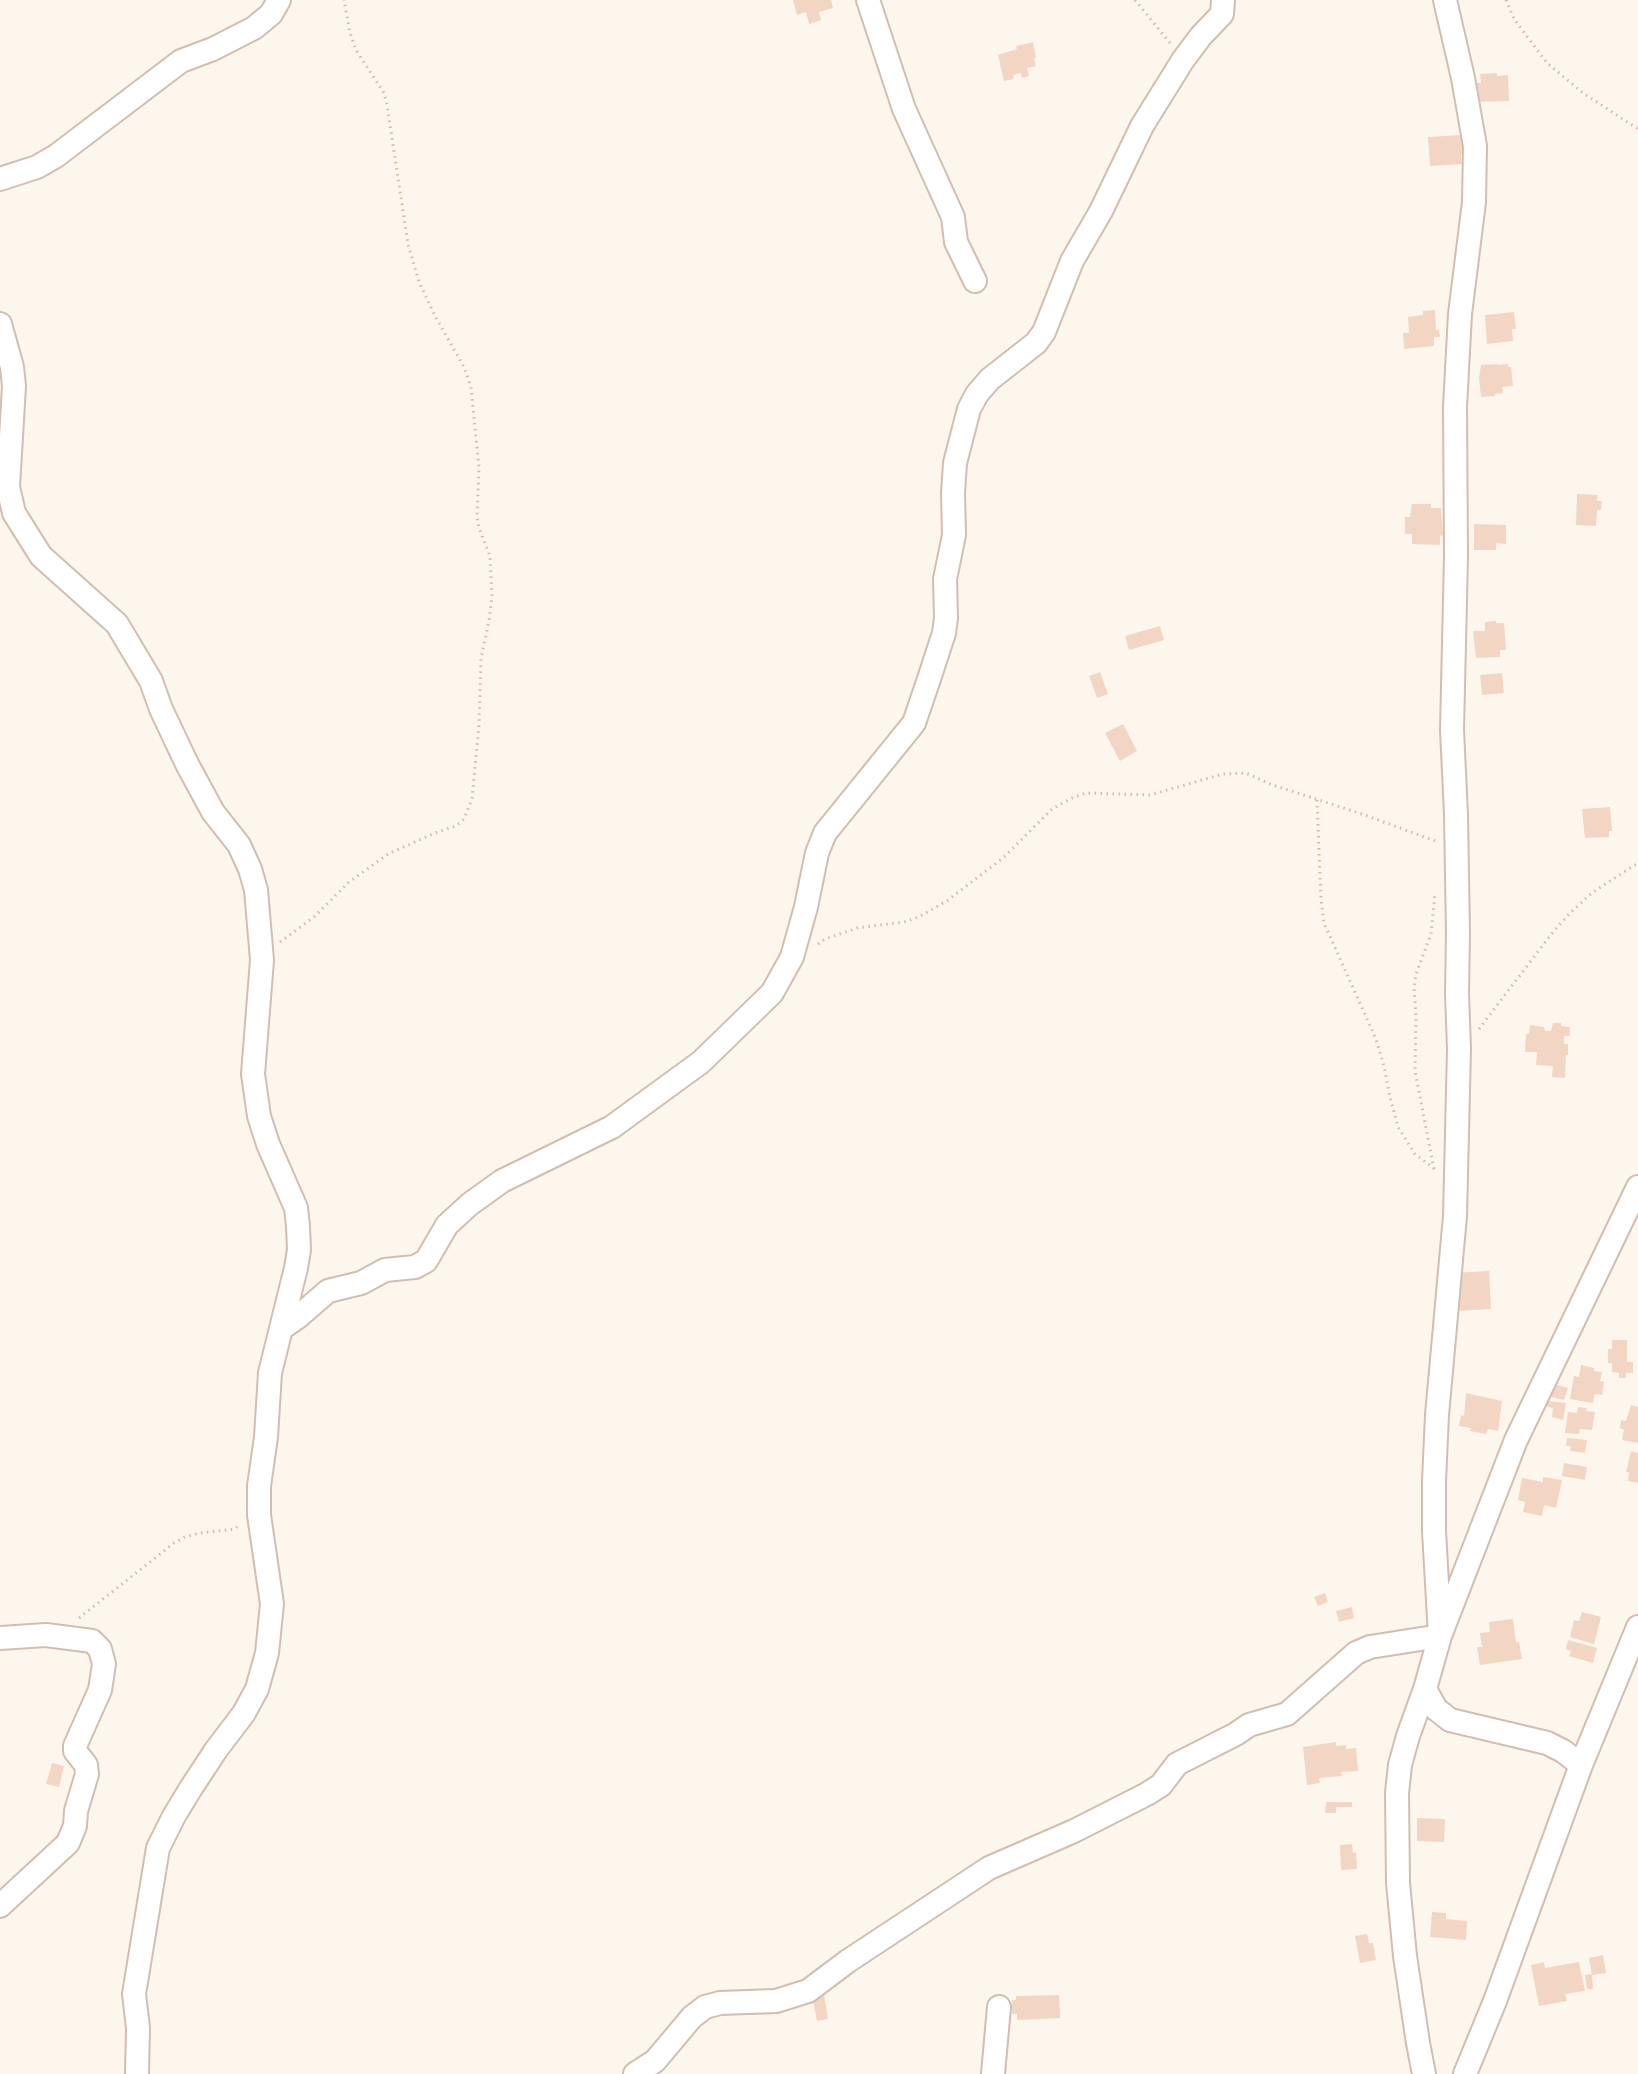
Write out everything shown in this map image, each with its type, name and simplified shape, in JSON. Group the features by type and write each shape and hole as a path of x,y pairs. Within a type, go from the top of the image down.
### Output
{"street":[{"path":"0,179 47,162 181,61 213,50 254,28 271,14 279,0"},
{"path":"868,0 904,109 953,217 956,242 975,282"},
{"path":"1440,1636 1434,1531 1434,1481 1437,1414 1455,1191 1459,1049 1452,730 1456,556 1455,407 1460,314 1474,202 1475,146 1463,78 1445,0"},
{"path":"282,1328 328,1291 361,1282 385,1270 415,1267 426,1261 447,1225 470,1204 502,1181 612,1127 701,1062 772,993 792,957 806,907 817,854 825,833 914,723 929,679 944,633 945,579 954,534 955,463 969,409 977,394 990,379 1036,343 1044,332 1072,261 1101,211 1142,126 1183,60 1226,5"},
{"path":"0,324 12,367 14,386 8,487 14,513 41,556 117,624 145,671 187,764 213,812 238,845 256,890 261,956 254,1074 259,1116 268,1144 296,1208 298,1226 299,1250 270,1373 266,1437 259,1486 259,1515 272,1604 267,1653 257,1689 244,1713 191,1788 174,1815 158,1848 134,1994 138,2028 136,2074"},
{"path":"1425,2074 1405,1956 1398,1882 1397,1792 1404,1750 1440,1636 1516,1440 1638,1187"},
{"path":"1465,2074 1581,1765 1638,1627"},
{"path":"0,1638 46,1635 92,1641 100,1649 104,1664 100,1690 75,1746 75,1751 86,1765 87,1774 76,1811 75,1827 68,1843 0,1906"},
{"path":"634,2074 654,2061 692,2017 705,2007 720,2003 776,2001 808,1992 848,1961 989,1868 1074,1832 1147,1794 1161,1785 1178,1764 1249,1725 1287,1714 1356,1653 1370,1647 1440,1636"},
{"path":"1425,1689 1436,1709 1450,1720 1547,1743 1563,1751 1581,1765"},
{"path":"993,2074 999,2007"}],"path":[{"path":"261,956 314,917 349,882 388,854 435,832 456,826 464,819 472,799 479,725 481,658 492,596 490,556 478,528 478,468 471,387 464,367 419,282 408,244 384,93 356,50 350,33 344,0"},
{"path":"1135,0 1183,60"},
{"path":"1506,0 1514,19 1547,63 1583,93 1638,129"},
{"path":"792,957 805,953 825,939 857,927 904,922 919,917 948,900 1003,858 1052,809 1086,793 1150,795 1223,774 1246,773 1456,849"},
{"path":"1317,800 1324,923 1379,1045 1398,1127 1415,1154 1434,1169 1455,1191"},
{"path":"1478,1030 1570,913 1593,892 1638,863"},
{"path":"1434,1169 1415,1071 1414,988 1416,974 1431,934 1436,890"},
{"path":"46,1635 73,1624 174,1543 200,1533 235,1529 244,1520"}],"building":[{"path":"793,0 831,0 833,8 819,12 821,20 809,24 806,12 797,15"},
{"path":"1033,42 1036,66 1027,68 1029,76 1022,78 1021,73 1013,75 1014,79 1004,81 998,55 1017,49 1016,46"},
{"path":"1497,73 1497,76 1508,75 1509,101 1474,102 1474,83 1481,83 1480,74"},
{"path":"1463,135 1463,147 1466,147 1466,154 1461,155 1462,164 1430,166 1428,137"},
{"path":"1435,310 1436,330 1439,329 1440,337 1434,337 1434,346 1404,349 1403,333 1409,333 1408,317 1423,315 1423,311"},
{"path":"1514,312 1516,329 1512,329 1513,341 1487,344 1485,315"},
{"path":"1508,364 1508,367 1511,367 1513,386 1502,387 1503,393 1495,394 1495,396 1481,397 1479,378 1481,365"},
{"path":"1577,494 1598,495 1597,501 1602,501 1601,510 1597,510 1596,526 1576,525"},
{"path":"1412,504 1431,504 1431,508 1441,508 1443,535 1440,536 1440,545 1412,544 1412,534 1405,534 1405,517 1410,517"},
{"path":"1474,524 1506,525 1506,544 1496,543 1496,550 1474,550"},
{"path":"1496,621 1496,623 1504,623 1506,650 1500,650 1500,657 1476,658 1473,631 1485,631 1485,622"},
{"path":"1160,626 1164,640 1129,650 1125,636"},
{"path":"1100,672 1108,694 1097,698 1089,676"},
{"path":"1502,673 1504,693 1482,695 1480,675"},
{"path":"1123,724 1137,751 1120,761 1105,733"},
{"path":"1610,807 1612,831 1609,831 1609,837 1585,838 1582,809"},
{"path":"1553,1023 1561,1023 1561,1026 1570,1027 1570,1036 1564,1036 1564,1044 1568,1044 1565,1078 1552,1077 1553,1066 1536,1065 1537,1052 1525,1052 1526,1034 1529,1034 1530,1025 1544,1027 1545,1031 1551,1031"},
{"path":"1489,1271 1491,1309 1455,1311 1453,1273"},
{"path":"1612,1340 1627,1340 1627,1362 1633,1362 1633,1373 1626,1373 1626,1378 1619,1378 1619,1373 1612,1372 1612,1363 1608,1363 1608,1349 1612,1349"},
{"path":"1581,1365 1602,1372 1600,1381 1604,1382 1602,1395 1595,1394 1593,1403 1570,1399 1574,1376 1579,1377"},
{"path":"1551,1383 1568,1388 1564,1400 1547,1396"},
{"path":"1466,1393 1502,1401 1498,1431 1488,1429 1486,1434 1459,1426 1461,1415 1464,1416"},
{"path":"1548,1401 1566,1403 1563,1420 1552,1417 1553,1408 1547,1407"},
{"path":"1631,1405 1638,1407 1638,1443 1622,1440 1624,1430 1620,1428 1621,1420 1626,1421"},
{"path":"1578,1407 1595,1412 1592,1430 1580,1429 1579,1434 1565,1433 1568,1412 1577,1413"},
{"path":"1567,1438 1587,1440 1585,1453 1570,1451 1571,1446 1566,1446"},
{"path":"1631,1451 1638,1453 1638,1483 1628,1481 1629,1472 1626,1472"},
{"path":"1564,1463 1587,1467 1585,1480 1562,1476"},
{"path":"1543,1477 1562,1480 1556,1508 1544,1505 1542,1516 1523,1512 1525,1502 1518,1500 1522,1478 1543,1482"},
{"path":"1325,1593 1328,1602 1318,1606 1314,1597"},
{"path":"1352,1607 1354,1618 1339,1622 1336,1611"},
{"path":"1582,1612 1601,1617 1594,1644 1570,1637 1574,1620 1579,1621"},
{"path":"1513,1619 1516,1642 1519,1642 1522,1659 1480,1665 1477,1647 1482,1647 1480,1633 1490,1632 1489,1622"},
{"path":"1568,1640 1597,1648 1593,1663 1569,1656 1571,1651 1566,1649"},
{"path":"1336,1742 1336,1746 1346,1745 1346,1749 1356,1748 1358,1771 1341,1772 1342,1776 1319,1778 1320,1783 1307,1785 1303,1747"},
{"path":"52,1763 64,1766 59,1787 46,1784"},
{"path":"1326,1802 1352,1802 1352,1807 1336,1807 1336,1813 1325,1813"},
{"path":"1417,1818 1445,1819 1444,1842 1417,1841"},
{"path":"1352,1844 1353,1853 1356,1852 1357,1869 1341,1870 1340,1845"},
{"path":"1432,1912 1446,1913 1446,1919 1467,1921 1466,1940 1430,1937"},
{"path":"1367,1934 1369,1943 1373,1943 1376,1960 1360,1963 1355,1936"},
{"path":"1603,1955 1606,1973 1592,1975 1589,1958"},
{"path":"1544,1962 1545,1968 1579,1962 1585,1991 1565,1994 1567,2001 1539,2006 1531,1965"},
{"path":"1592,1974 1593,1989 1587,1989 1585,1975"},
{"path":"824,1994 828,2019 817,2021 812,1996"},
{"path":"1059,1995 1060,2018 1017,2020 1017,2014 1012,2014 1012,2000 1016,2000 1016,1996"}]}
